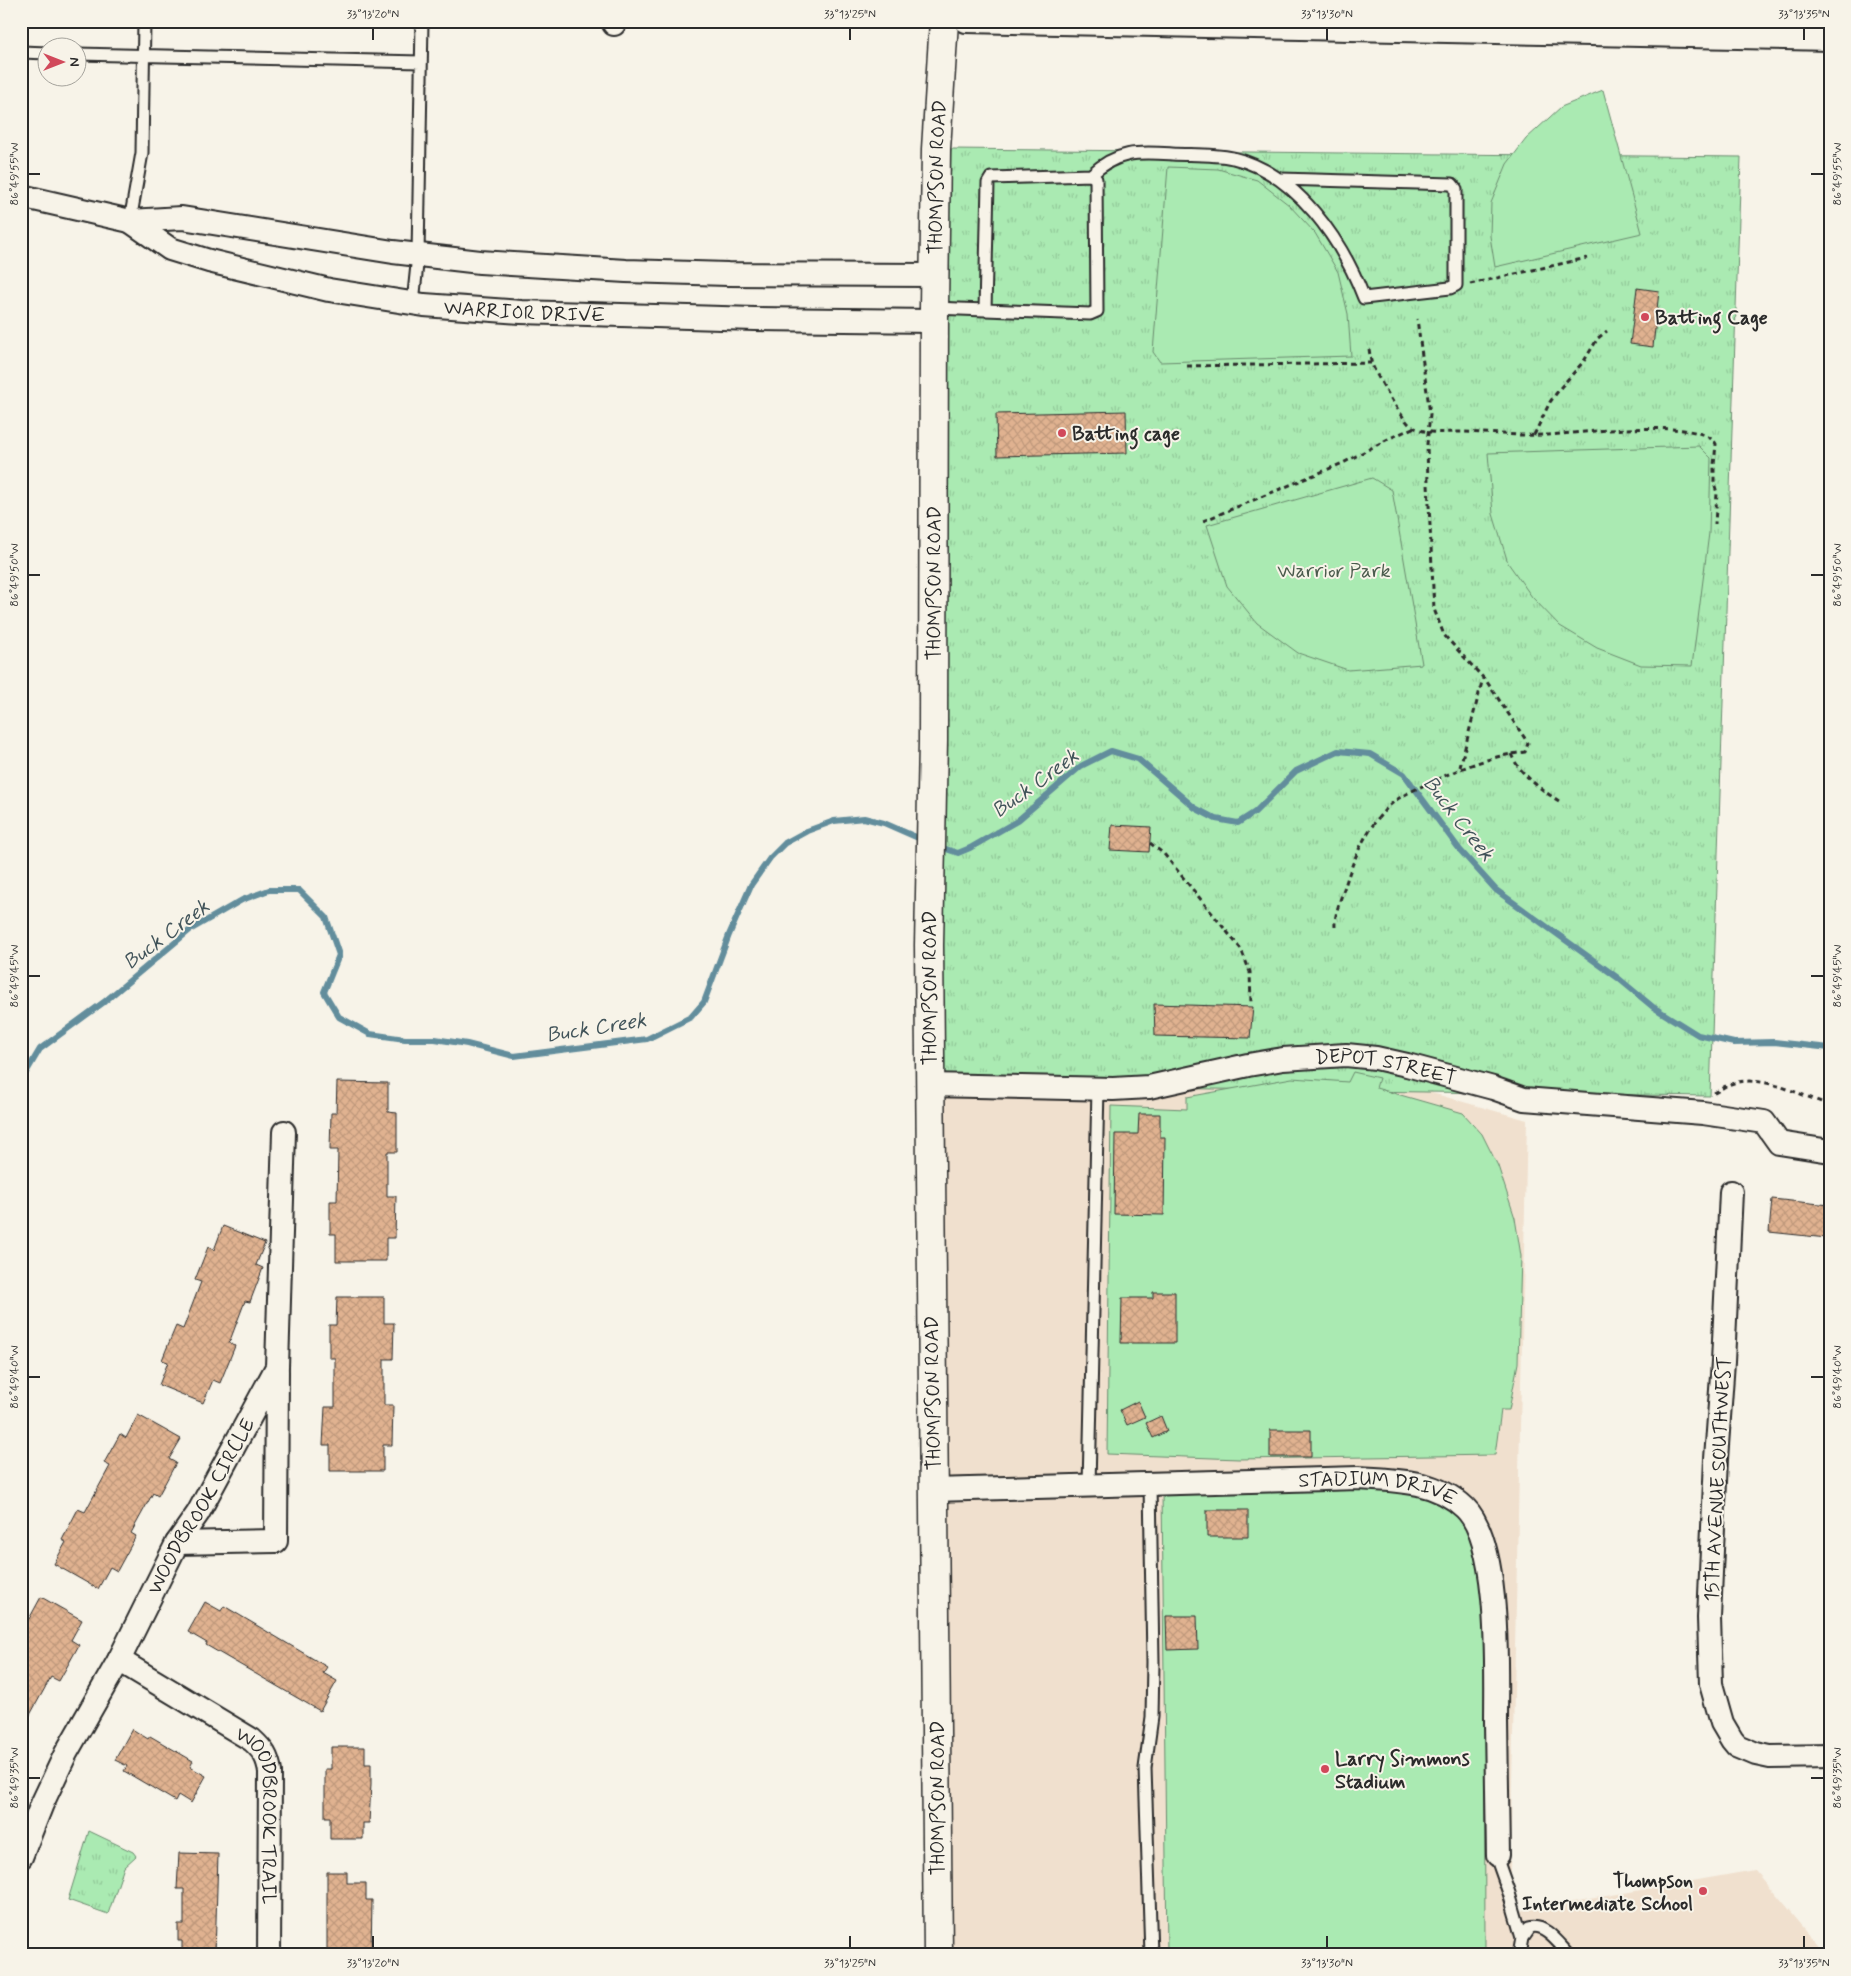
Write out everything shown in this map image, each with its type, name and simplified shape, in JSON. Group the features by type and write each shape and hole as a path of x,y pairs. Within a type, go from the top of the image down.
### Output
{"street":[{"name":"THOMPSON ROAD","path":"938,1955 929,945 933,742 936,149 944,21"},
{"path":"966,21 1619,27 1830,39"},
{"name":"WARRIOR DRIVE","path":"21,196 130,221 182,218 418,255 480,262 728,274 935,275"},
{"name":"WARRIOR DRIVE","path":"130,221 170,249 209,261 328,290 413,303 470,309 531,312 755,319 934,314"},
{"name":"DEPOT STREET","path":"929,1085 1098,1088 1113,1090 1150,1087 1284,1059 1346,1055 1376,1058 1407,1065 1493,1088 1524,1099 1703,1113 1764,1122 1779,1143 1830,1150"},
{"name":"WOODBROOK CIRCLE","path":"21,1857 42,1804 66,1753 119,1660 177,1544 198,1513 277,1367 284,1132"},
{"name":"15TH AVENUE SOUTHWEST","path":"1730,1192 1709,1618 1711,1684 1722,1723 1737,1746 1750,1752 1770,1757 1830,1756"},
{"path":"177,1544 276,1541 277,1367"},
{"name":"STADIUM DRIVE","path":"933,1490 1358,1478 1414,1482 1437,1489 1466,1508 1475,1520 1481,1534 1490,1570 1496,1645 1498,1855"},
{"name":"WOODBROOK TRAIL","path":"119,1660 252,1740 263,1749 268,1759 270,1772 269,1955"}],"lane":[{"path":"130,221 142,153 144,21"},
{"path":"413,303 418,255 422,21"},
{"path":"21,52 38,53"},
{"path":"88,54 421,62"},
{"path":"984,310 988,183 991,178 1091,175 1103,163 1116,157 1142,152 1232,158 1253,164 1281,180 1318,216 1347,259 1364,298 1450,288 1456,285 1456,189 1452,184 1281,180"},
{"path":"934,314 984,310 1090,314 1097,311 1096,180 1091,175"},
{"path":"1089,1486 1098,1088"},
{"path":"1150,1484 1153,1681 1152,1717 1145,1768 1151,1955"},
{"path":"1498,1855 1498,1862 1522,1938"},
{"path":"1519,1955 1522,1938 1529,1928 1534,1926 1541,1927 1570,1955"}],"path":[{"path":"1469,284 1586,258"},
{"path":"1335,927 1343,891 1360,846 1387,808 1405,795 1460,768 1500,755 1525,752 1528,743 1483,678 1444,635 1434,609 1428,484 1428,431 1430,414 1417,319"},
{"path":"1534,435 1550,402 1561,386 1584,361 1598,338 1607,331"},
{"path":"1369,349 1371,362 1409,425 1428,431 1534,435 1639,429 1693,430 1711,436 1716,444 1714,465 1714,483 1717,492 1715,524"},
{"path":"1187,366 1371,362"},
{"path":"1203,521 1343,463 1388,438 1416,427"},
{"path":"1460,768 1483,678"},
{"path":"1511,754 1529,778 1562,803"},
{"path":"1150,842 1164,854 1240,948 1250,972 1251,1004"},
{"path":"1713,1094 1728,1085 1749,1081 1770,1085 1830,1105"}],"shaded area":[{"path":"1379,1078 1527,1120 1509,1913 1755,1870 1827,1955 938,1955 929,1085"}],"green space":[{"path":"1603,90 1642,233 1495,267 1490,236 1491,203 1507,164 1526,139 1561,107"},
{"name":"Warrior Park","path":"951,149 1741,157 1710,1096 929,1085"},
{"path":"1168,167 1218,169 1257,180 1289,205 1315,233 1338,272 1348,314 1351,356 1160,362 1153,352"},
{"path":"1699,446 1711,458 1709,533 1692,666 1641,665 1597,648 1560,626 1532,597 1508,563 1493,514 1488,453"},
{"path":"1372,478 1392,490 1422,664 1348,670 1298,653 1257,623 1227,586 1207,525"},
{"path":"1353,1072 1379,1078 1376,1088 1463,1113 1482,1134 1498,1166 1515,1218 1521,1256 1518,1363 1509,1410 1501,1410 1495,1455 1239,1459 1107,1454 1111,1106 1187,1109 1187,1097 1292,1078 1348,1082"},
{"name":"Larry Simmons Stadium","path":"1400,1489 1435,1494 1468,1526 1484,1583 1485,1955 1167,1955 1162,1490"},
{"path":"89,1831 133,1852 136,1856 124,1867 108,1914 68,1900"}],"building":[{"name":"Batting Cage","path":"1637,288 1659,291 1653,347 1630,344"},
{"name":"Batting cage","path":"1126,411 1127,453 997,456 996,414"},
{"path":"1112,825 1151,827 1149,852 1110,850"},
{"path":"1154,1004 1253,1007 1250,1038 1155,1036"},
{"path":"337,1082 388,1083 388,1112 397,1113 397,1152 387,1152 387,1196 396,1196 395,1238 386,1238 386,1261 336,1261 336,1234 330,1234 330,1201 337,1201 338,1150 330,1150 331,1113 336,1113"},
{"path":"1139,1114 1160,1114 1160,1137 1165,1137 1164,1215 1114,1214 1115,1134 1138,1134"},
{"path":"1772,1199 1830,1205 1827,1238 1769,1232"},
{"path":"223,1226 265,1243 256,1265 263,1268 250,1302 245,1301 229,1343 235,1346 220,1383 213,1380 203,1403 159,1385 168,1362 162,1360 168,1345 176,1326 183,1329 201,1282 195,1280 208,1247 214,1250"},
{"path":"1153,1292 1175,1292 1175,1343 1121,1343 1122,1298 1153,1298"},
{"path":"337,1297 384,1297 384,1323 394,1323 393,1359 384,1359 384,1405 393,1405 392,1445 383,1445 383,1471 330,1471 330,1445 323,1445 325,1407 335,1407 335,1358 329,1358 329,1325 336,1325"},
{"path":"1138,1401 1145,1417 1127,1425 1120,1410"},
{"path":"138,1415 181,1439 169,1459 176,1463 158,1496 153,1493 131,1533 136,1536 117,1571 110,1567 98,1589 54,1564 66,1542 62,1540 78,1509 85,1512 110,1466 104,1463 120,1434 126,1438"},
{"path":"1161,1416 1167,1431 1153,1438 1146,1423"},
{"path":"1270,1430 1311,1430 1311,1457 1270,1457"},
{"path":"1207,1510 1248,1510 1248,1537 1207,1537"},
{"path":"41,1597 82,1620 71,1640 79,1645 59,1681 51,1677 21,1731 21,1615 29,1619"},
{"path":"205,1602 221,1611 224,1606 327,1667 323,1673 337,1681 320,1711 206,1645 207,1643 188,1632"},
{"path":"1166,1616 1197,1616 1198,1649 1167,1650"},
{"path":"132,1729 148,1739 150,1736 193,1761 190,1767 206,1776 191,1803 178,1795 175,1801 124,1771 127,1766 115,1760"},
{"path":"331,1747 365,1747 365,1764 371,1764 369,1823 363,1823 363,1839 330,1839 330,1817 325,1817 325,1769 331,1769"},
{"path":"179,1853 218,1854 215,1955 182,1955 182,1941 178,1941 178,1924 184,1924 184,1889 177,1889"},
{"path":"327,1872 347,1872 347,1883 366,1883 366,1900 372,1900 371,1955 327,1955"}],"waterway":[{"name":"Buck Creek","path":"937,846 958,853 970,848 1017,821 1081,766 1111,751 1138,759 1195,808 1216,819 1238,823 1255,812 1296,771 1338,751 1370,754 1404,774 1460,850 1496,890 1618,978 1653,1007 1698,1035 1734,1043 1774,1042 1830,1048"},
{"name":"Buck Creek","path":"21,1081 40,1049 104,1002 190,930 242,900 269,890 299,890 326,917 339,955 324,992 339,1017 370,1034 405,1039 435,1039 467,1044 514,1056 647,1039 691,1017 704,1002 729,935 751,885 770,858 785,843 807,831 834,821 864,818 884,823 925,841"}],"place":[{"name":"Batting Cage","path":"1645,317"},
{"name":"Batting cage","path":"1062,433"},
{"name":"Larry Simmons Stadium","path":"1325,1769"},
{"name":"Thompson Intermediate School","path":"1703,1891"}]}
